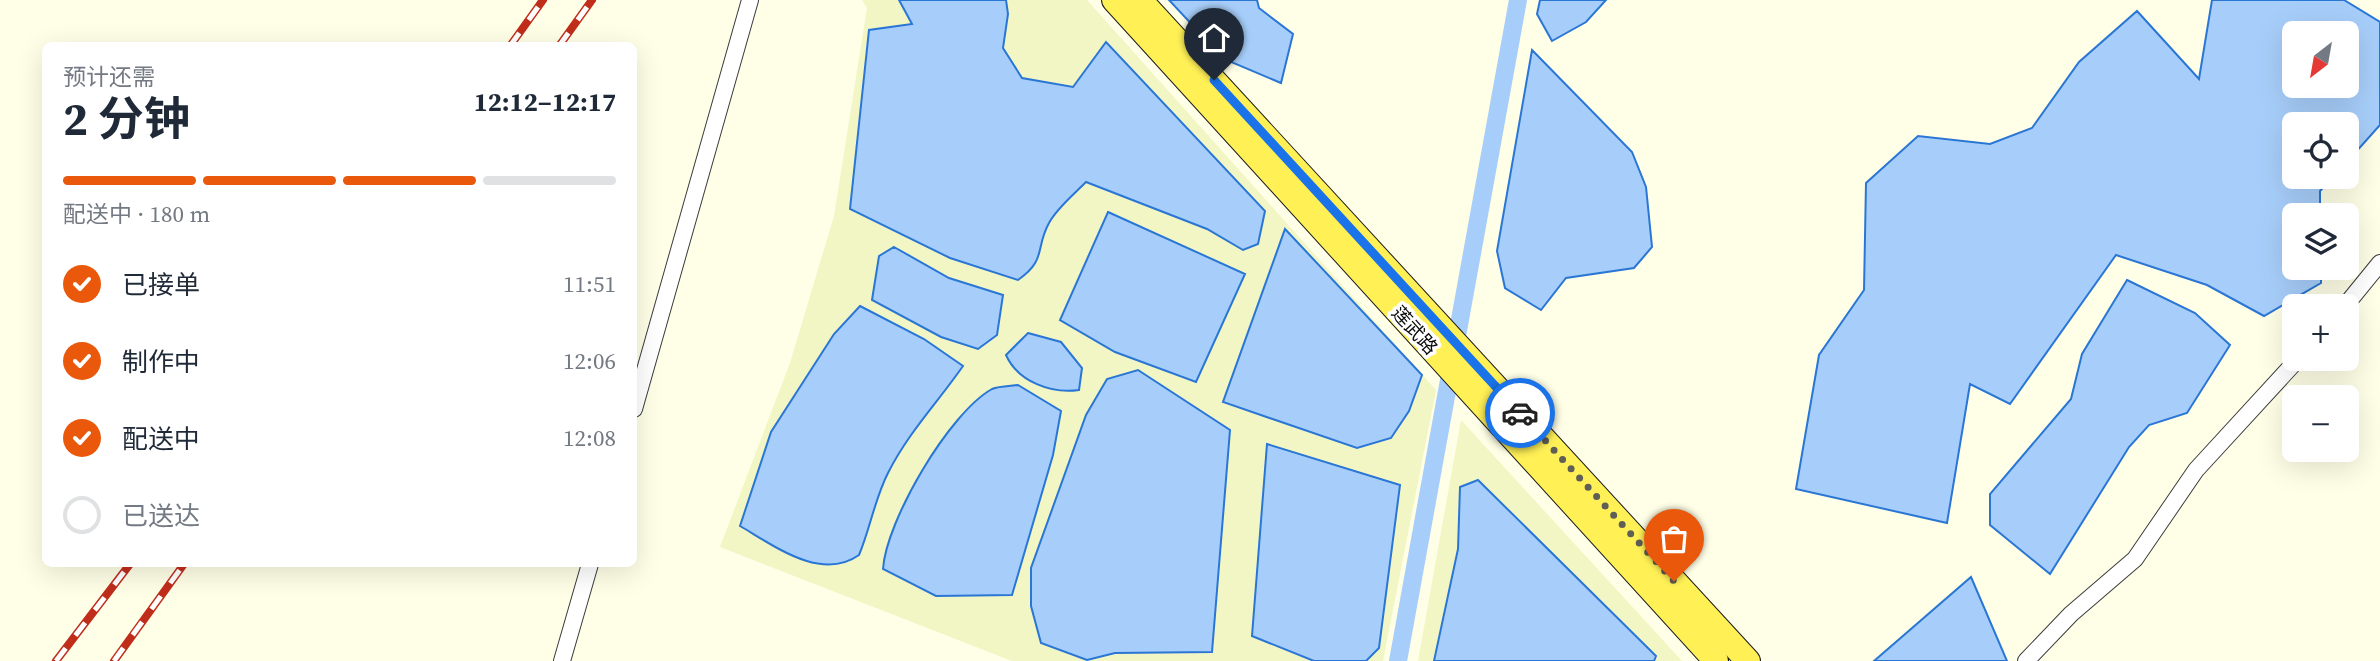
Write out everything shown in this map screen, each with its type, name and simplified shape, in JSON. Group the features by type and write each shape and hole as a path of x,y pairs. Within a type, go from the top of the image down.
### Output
{"main road":[{"name":"莲武路","path":"1114,0 1716,661"},
{"name":"莲武路","path":"1140,0 1748,661"}],"street":[{"path":"637,399 750,0"},
{"path":"2355,294 2380,263"},
{"path":"2026,661 2071,614 2135,559 2196,470 2287,371"},
{"path":"562,661 589,567"}],"green space":[{"path":"862,0 1087,0 1436,390 1383,661 1012,661 720,547 790,363 834,216 867,8"},
{"path":"1461,420 1682,661 1418,661"}],"water":[{"path":"899,0 1006,0 1008,14 1003,48 1022,78 1073,87 1106,42 1265,211 1258,244 1243,250 1207,229 1086,182 1052,218 1037,260 1018,280 950,258 850,209 869,30 912,24"},
{"path":"1169,0 1257,0 1259,8 1293,34 1281,83 1224,59"},
{"path":"1540,0 1606,0 1586,22 1552,41 1537,14"},
{"path":"2212,0 2344,0 2380,22 2380,125 2359,149 2359,112 2282,112 2282,189 2322,189 2320,203 2282,203 2282,280 2321,280 2321,283 2302,294 2282,294 2282,306 2264,316 2207,285 2116,255 2010,404 1970,384 1947,523 1796,489 1819,355 1864,290 1866,183 1918,136 1990,144 2032,128 2079,62 2137,11 2199,79"},
{"path":"1532,50 1632,152 1646,187 1652,247 1634,268 1566,278 1541,310 1505,288 1497,251"},
{"path":"1108,212 1245,274 1196,382 1115,352 1060,320"},
{"path":"1285,229 1422,375 1409,411 1391,438 1357,448 1223,402"},
{"path":"894,247 949,278 1003,295 997,335 978,349 941,337 872,300 879,256"},
{"path":"2127,280 2195,313 2230,345 2187,413 2149,425 2129,447 2050,574 1990,525 1990,494 2071,399 2082,354"},
{"path":"860,306 924,339 963,366 896,458 880,493 859,555 829,565 813,563 782,551 740,526 771,432 834,334"},
{"path":"1028,333 1061,342 1082,368 1079,390 1047,388 1027,379 1011,364 1006,355"},
{"path":"1138,370 1230,430 1212,652 1115,653 1087,660 1041,643 1031,606 1031,568 1086,415 1107,379"},
{"path":"1018,385 1061,411 1053,455 1012,595 936,596 883,569 895,524 907,497 939,444 957,420 992,389"},
{"path":"1267,444 1400,485 1379,648 1366,661 1314,661 1252,636"},
{"path":"1478,480 1656,656 1654,661 1434,661 1458,549 1460,487"},
{"path":"1971,577 2007,661 1874,661"}],"waterway":[{"path":"1398,661 1518,0"}],"railway":[{"path":"513,42 543,0"},
{"path":"562,42 592,0"},
{"path":"56,661 128,567"},
{"path":"114,661 182,567"}],"way so far":[{"path":"1520,413 1674,581"}],"route":[{"path":"1214,80 1520,413"}]}
